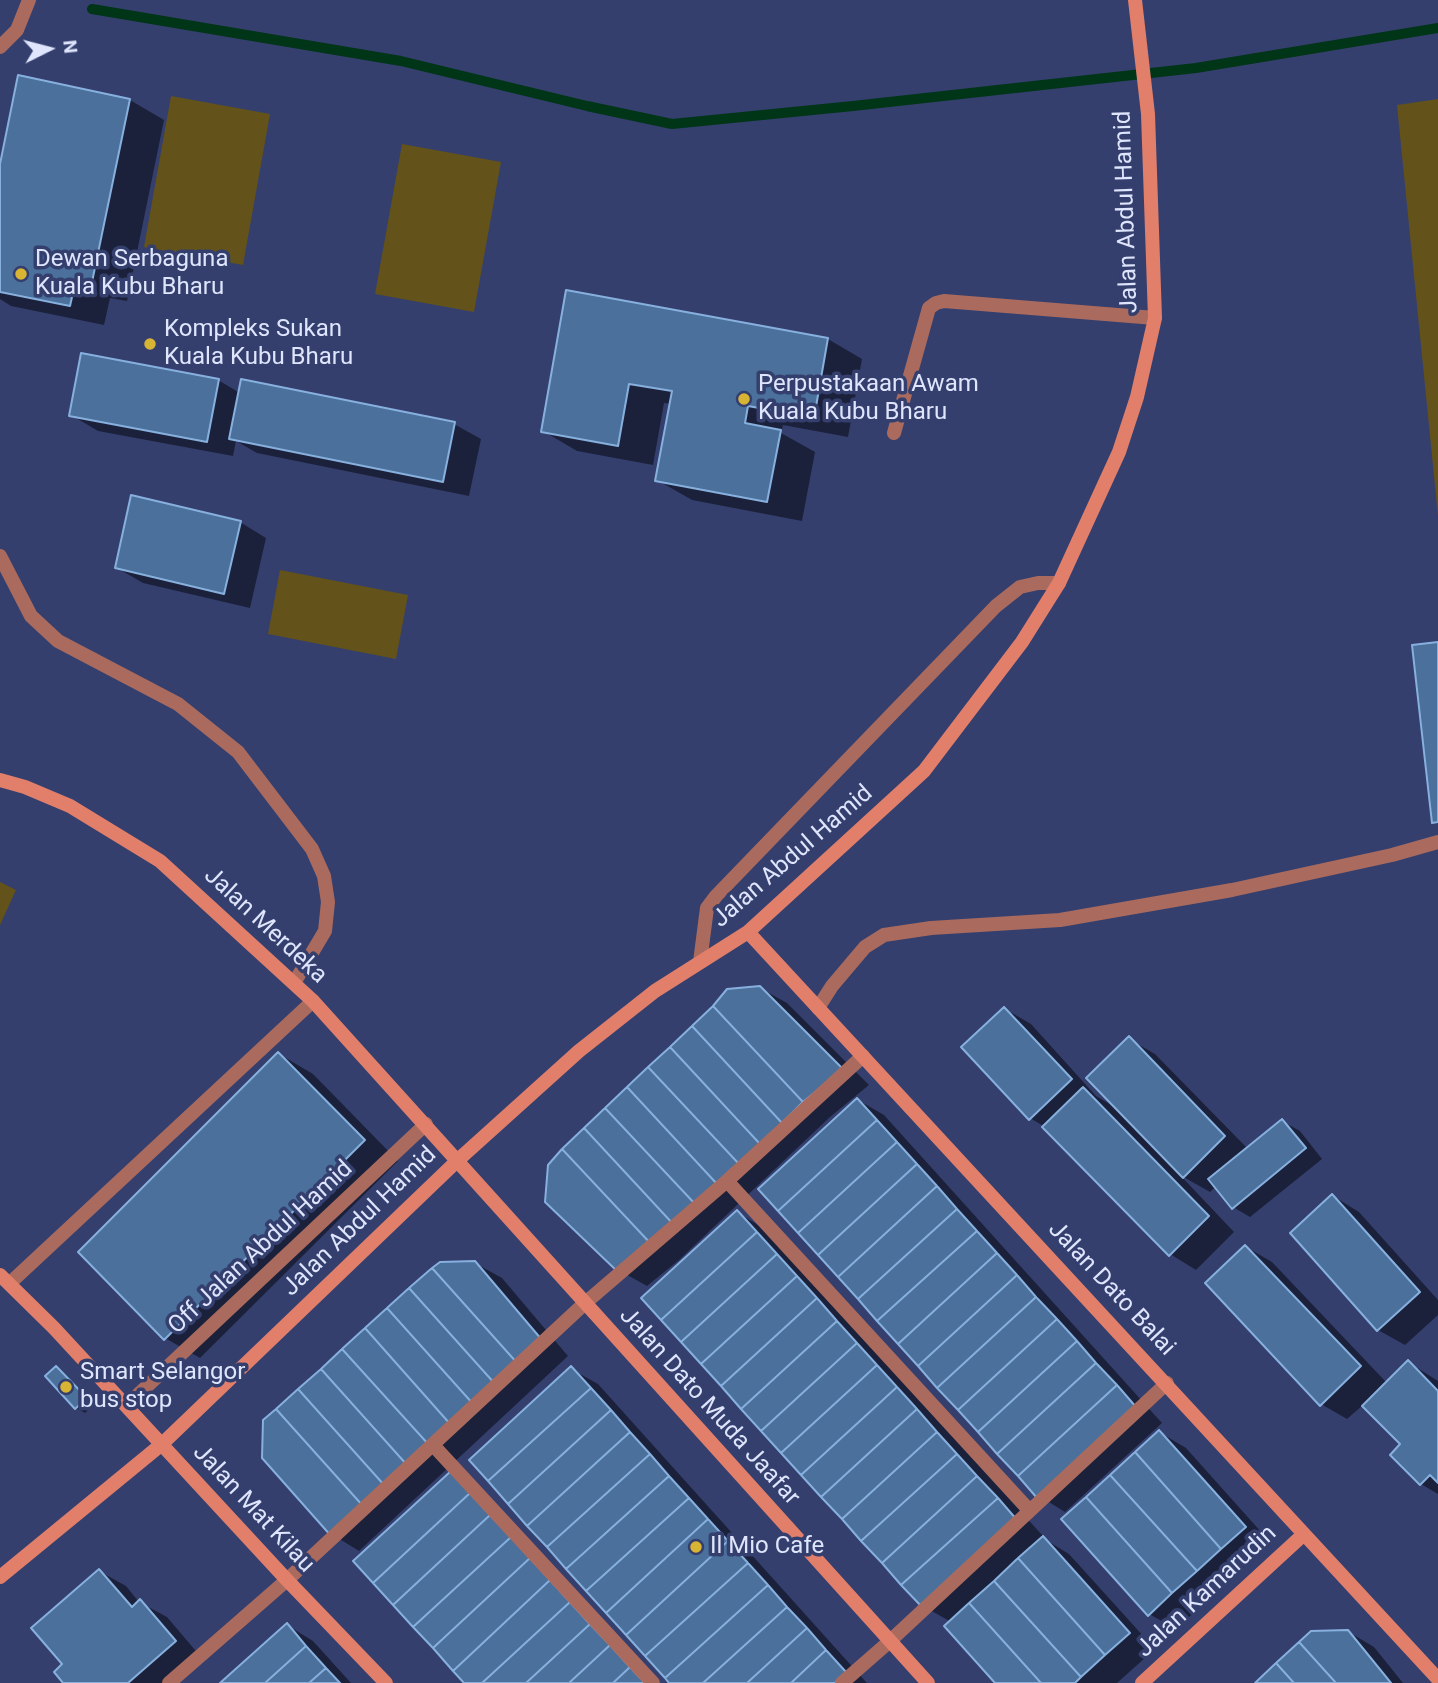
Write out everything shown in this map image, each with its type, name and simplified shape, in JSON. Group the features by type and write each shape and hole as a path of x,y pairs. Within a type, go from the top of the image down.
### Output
{"street":[{"path":"0,47 17,30 29,0"},
{"name":"Jalan Abdul Hamid","path":"0,1577 162,1444 458,1160 579,1051 654,991 748,932 925,771 1022,642 1059,583 1118,452 1137,397 1154,318 1148,114 1135,5"},
{"path":"894,433 929,308 936,303 944,301 1154,318"},
{"path":"0,556 31,615 58,641 178,704 238,752 312,849 324,876 328,902 325,931 294,983"},
{"path":"700,962 708,908 716,896 996,606 1020,587 1038,583 1059,583"},
{"name":"Jalan Merdeka","path":"0,780 25,787 70,806 160,861 313,1001 458,1160"},
{"path":"818,1008 832,986 866,947 884,935 930,928 1060,920 1232,890 1392,855 1438,842"},
{"name":"Jalan Dato Balai","path":"748,932 1438,1679"},
{"path":"5,1279 313,1001"},
{"path":"169,1683 287,1580 584,1304 727,1181 863,1056"},
{"name":"Off Jalan Abdul Hamid","path":"127,1405 426,1124"},
{"name":"Jalan Dato Muda Jaafar","path":"458,1160 584,1304 928,1683"},
{"path":"727,1181 1029,1510"},
{"name":"Jalan Mat Kilau","path":"5,1279 127,1405 287,1580 386,1683"},
{"path":"842,1683 890,1642 1167,1383"},
{"path":"433,1445 653,1683"},
{"name":"Jalan Kamarudin","path":"1142,1683 1304,1534"}],"shaded area":[{"path":"171,96 270,114 243,265 144,247"},
{"path":"1438,99 1438,516 1397,105"},
{"path":"402,144 501,162 474,312 375,294"},
{"path":"280,570 408,595 396,659 268,634"},
{"path":"0,882 16,890 0,925"}],"building":[{"path":"18,75 130,99 92,282 76,279 70,306 0,292 0,164"},
{"name":"Perpustakaan Awam Kuala Kubu Bharu","path":"566,290 828,338 814,418 748,406 745,423 781,430 767,502 655,481 672,391 629,384 618,446 541,432"},
{"path":"81,353 219,379 207,442 69,416"},
{"path":"241,379 455,422 443,482 229,439"},
{"path":"131,495 241,521 224,594 115,568"},
{"path":"1438,642 1438,822 1432,823 1412,645"},
{"path":"760,986 843,1069 803,1102 713,1006 727,989"},
{"path":"713,1006 803,1102 782,1123 692,1026"},
{"path":"1004,1007 1072,1079 1029,1120 961,1047"},
{"path":"692,1026 782,1123 760,1144 670,1047"},
{"path":"1129,1036 1225,1136 1183,1178 1086,1078"},
{"path":"670,1047 760,1144 739,1164 648,1067"},
{"path":"278,1052 365,1140 164,1340 78,1252"},
{"path":"648,1067 739,1164 717,1184 627,1087"},
{"path":"627,1087 717,1184 696,1205 605,1108"},
{"path":"1083,1087 1209,1216 1169,1256 1042,1127"},
{"path":"857,1098 877,1120 778,1211 758,1189"},
{"path":"605,1108 696,1205 674,1225 584,1128"},
{"path":"1282,1119 1306,1148 1232,1209 1208,1179"},
{"path":"877,1120 897,1142 798,1233 778,1211"},
{"path":"584,1128 674,1225 652,1245 562,1149"},
{"path":"897,1142 917,1164 818,1255 798,1233"},
{"path":"562,1149 652,1245 619,1273 545,1202 548,1165"},
{"path":"917,1164 937,1186 838,1277 818,1255"},
{"path":"937,1186 957,1209 858,1299 838,1277"},
{"path":"1332,1194 1420,1292 1377,1331 1290,1233"},
{"path":"957,1209 977,1231 877,1321 858,1299"},
{"path":"737,1210 757,1232 661,1320 641,1298"},
{"path":"977,1231 997,1253 898,1344 877,1321"},
{"path":"757,1232 777,1254 681,1342 661,1320"},
{"path":"1245,1245 1361,1366 1320,1406 1205,1283"},
{"path":"997,1253 1017,1275 918,1366 898,1344"},
{"path":"777,1254 797,1276 701,1364 681,1342"},
{"path":"475,1261 542,1340 518,1364 432,1268 440,1262"},
{"path":"432,1268 518,1364 496,1385 409,1288"},
{"path":"1017,1275 1036,1297 937,1388 918,1366"},
{"path":"797,1276 817,1298 721,1386 701,1364"},
{"path":"409,1288 496,1385 474,1405 387,1308"},
{"path":"1036,1297 1057,1319 958,1410 937,1388"},
{"path":"817,1298 837,1321 741,1409 721,1386"},
{"path":"387,1308 474,1405 451,1425 365,1328"},
{"path":"1057,1319 1077,1341 978,1432 958,1410"},
{"path":"837,1321 857,1343 761,1431 741,1409"},
{"path":"365,1328 451,1425 429,1445 342,1349"},
{"path":"1077,1341 1096,1363 997,1454 978,1432"},
{"path":"857,1343 877,1365 781,1453 761,1431"},
{"path":"342,1349 429,1445 407,1465 321,1369"},
{"path":"1408,1360 1438,1391 1438,1483 1430,1475 1420,1485 1390,1455 1400,1444 1362,1406"},
{"path":"1096,1363 1117,1385 1018,1476 997,1454"},
{"path":"877,1365 897,1387 801,1475 781,1453"},
{"name":"Smart Selangor bus stop","path":"56,1366 87,1398 75,1409 45,1376"},
{"path":"571,1366 591,1388 488,1481 469,1460"},
{"path":"321,1369 407,1465 385,1486 298,1389"},
{"path":"1117,1385 1136,1407 1037,1498 1018,1476"},
{"path":"897,1387 917,1409 821,1497 801,1475"},
{"path":"591,1388 611,1410 508,1504 488,1481"},
{"path":"298,1389 385,1486 363,1506 276,1409"},
{"path":"276,1409 363,1506 332,1537 262,1458 263,1420"},
{"path":"917,1409 937,1432 842,1519 821,1497"},
{"path":"611,1410 630,1432 527,1526 508,1504"},
{"path":"1159,1430 1246,1527 1221,1549 1135,1452"},
{"path":"630,1432 650,1454 547,1547 527,1526"},
{"path":"937,1432 957,1454 861,1541 842,1519"},
{"path":"1135,1452 1221,1549 1197,1571 1110,1475"},
{"path":"650,1454 669,1476 566,1569 547,1547"},
{"path":"957,1454 977,1476 882,1563 861,1541"},
{"path":"451,1471 470,1493 373,1583 353,1561"},
{"path":"1110,1475 1197,1571 1172,1593 1086,1497"},
{"path":"669,1476 689,1498 586,1591 566,1569"},
{"path":"977,1476 998,1498 901,1585 882,1563"},
{"path":"470,1493 490,1515 393,1605 373,1583"},
{"path":"1086,1497 1172,1593 1148,1616 1061,1519"},
{"path":"689,1498 708,1519 606,1613 586,1591"},
{"path":"998,1498 1017,1520 922,1607 901,1585"},
{"path":"490,1515 511,1537 413,1627 393,1605"},
{"path":"708,1519 728,1541 626,1635 606,1613"},
{"path":"1043,1536 1130,1633 1105,1655 1018,1558"},
{"path":"511,1537 530,1558 433,1648 413,1627"},
{"path":"728,1541 748,1563 645,1656 626,1635"},
{"path":"530,1558 550,1580 453,1671 433,1648"},
{"path":"1018,1558 1105,1655 1081,1677 994,1581"},
{"path":"748,1563 768,1585 665,1678 645,1656"},
{"path":"99,1569 132,1607 140,1599 176,1641 128,1683 63,1683 54,1672 62,1664 31,1628"},
{"path":"550,1580 570,1602 482,1683 464,1683 453,1671"},
{"path":"994,1581 1081,1677 1075,1683 1041,1683 969,1603"},
{"path":"768,1585 787,1607 703,1683 669,1683 665,1678"},
{"path":"570,1602 590,1624 526,1683 482,1683"},
{"path":"969,1603 1041,1683 995,1683 944,1626"},
{"path":"787,1607 807,1628 747,1683 703,1683"},
{"path":"287,1623 306,1646 265,1683 220,1683"},
{"path":"590,1624 610,1645 569,1683 526,1683"},
{"path":"807,1628 826,1650 791,1683 747,1683"},
{"path":"1348,1630 1391,1683 1336,1683 1299,1642 1311,1631"},
{"path":"1299,1642 1336,1683 1294,1683 1276,1663"},
{"path":"610,1645 630,1667 613,1683 569,1683"},
{"path":"306,1646 326,1668 309,1683 265,1683"},
{"path":"826,1650 846,1672 835,1683 791,1683"},
{"path":"1276,1663 1294,1683 1255,1683"},
{"path":"630,1667 645,1683 613,1683"},
{"path":"326,1668 340,1683 309,1683"}],"waterway":[{"path":"92,9 401,61 672,124 1196,68 1438,28"}],"place":[{"name":"Dewan Serbaguna Kuala Kubu Bharu","path":"21,274"},
{"name":"Kompleks Sukan Kuala Kubu Bharu","path":"150,344"},
{"name":"Perpustakaan Awam Kuala Kubu Bharu","path":"744,399"},
{"name":"Smart Selangor bus stop","path":"66,1387"},
{"name":"Il Mio Cafe","path":"696,1547"}]}
